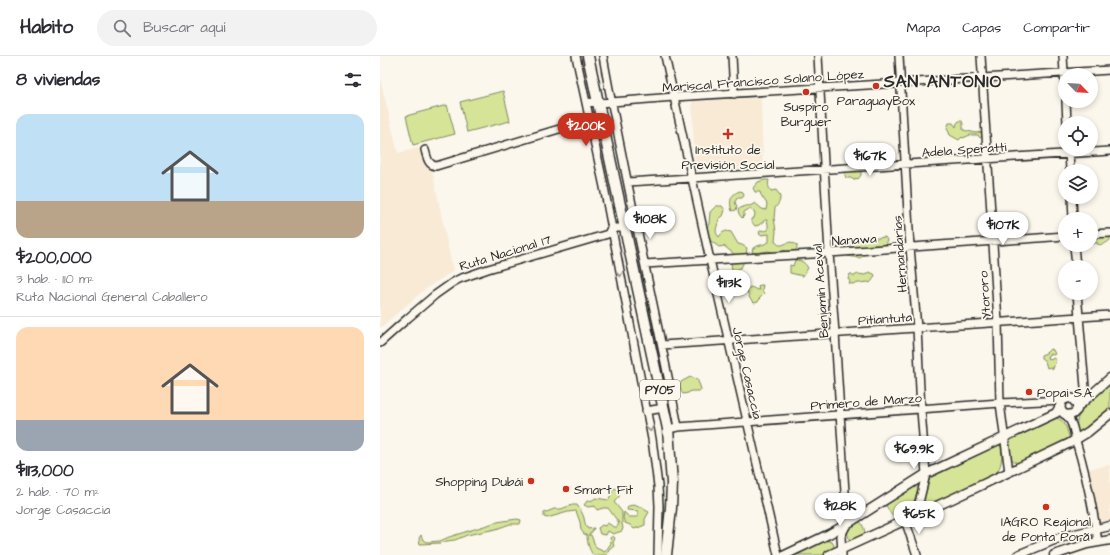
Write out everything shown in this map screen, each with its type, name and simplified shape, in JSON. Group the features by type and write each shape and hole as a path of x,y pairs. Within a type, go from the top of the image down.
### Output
{"highway":[{"name":"PY05","path":"588,56 668,429 672,483 666,555"}],"main road":[{"path":"1063,408 1071,415 1085,400 1110,378"},
{"path":"786,555 847,524 926,474 1063,408 1085,400"},
{"path":"1063,408 1077,404 1076,411"},
{"path":"829,555 842,552 905,520 1076,440 1110,414"},
{"path":"1018,555 1059,538 1110,526"},
{"path":"1054,555 1110,540"}],"street":[{"path":"576,56 590,120 652,439 658,486 658,555"},
{"path":"603,56 611,102 678,427"},
{"name":"Jorge Casaccia","path":"664,56 778,555"},
{"path":"732,56 734,94"},
{"name":"Benjamín Aceval","path":"818,56 829,253 847,524"},
{"name":"Hernandarias","path":"899,56 910,247 917,328 926,474 916,515"},
{"name":"Ytororo","path":"980,56 998,322 1000,403 1009,472"},
{"path":"1063,56 1064,68"},
{"name":"Mariscal Francisco Solano López","path":"1098,71 1110,70"},
{"name":"Mariscal Francisco Solano López","path":"586,102 599,103 901,82 1058,73"},
{"path":"425,150 429,162 433,166 436,166 590,120"},
{"name":"Adela Speratti","path":"1098,151 1110,151"},
{"name":"Adela Speratti","path":"628,182 987,160 1058,152"},
{"name":"Ruta Nacional 17","path":"380,343 435,295 459,279 611,232 626,232"},
{"path":"1098,234 1110,233"},
{"name":"Nanawa","path":"645,264 829,253 1058,236"},
{"path":"1078,300 1085,400"},
{"name":"Pitiantuta","path":"662,345 1110,315"},
{"name":"Primero de Marzo","path":"668,429 678,427 1000,403 1063,408"},
{"path":"646,411 664,408"},
{"path":"1063,408 1076,440 1087,479 1098,542"},
{"path":"905,520 916,555"},
{"path":"842,552 841,540 843,531 847,524"},
{"path":"829,534 837,536 841,540"}],"shaded area":[{"path":"380,78 398,153 427,146 453,271 424,290 380,328"},
{"name":"Instituto de Previsión Social","path":"761,98 763,167 695,171 692,101"},
{"path":"1110,465 1110,520 1097,523 1088,469"}],"green space":[{"path":"503,91 510,121 467,132 460,102"},
{"path":"447,105 455,134 413,145 406,116"},
{"path":"959,121 962,121 963,130 976,133 980,132 983,135 980,138 978,135 970,135 963,138 962,137 959,140 950,135 947,128 949,123 953,123 956,127"},
{"path":"858,170 861,172 861,175 858,179 855,178 854,180 851,178 846,178 845,171"},
{"path":"769,180 768,186 770,190 776,190 780,197 780,201 775,208 775,241 779,245 791,242 797,245 795,251 782,250 776,253 768,251 757,253 752,252 753,248 769,242 769,234 760,235 759,232 762,230 768,230 767,220 755,226 751,221 751,219 754,218 754,211 749,209 744,212 744,216 742,218 738,210 742,207 750,206 755,203 762,209 766,210 767,204 760,192 755,192 753,188 758,182"},
{"path":"740,191 743,192 744,196 742,198 737,198 735,202 737,207 736,210 732,211 732,196"},
{"path":"716,206 722,206 725,210 723,216 719,219 716,231 717,235 719,237 726,231 731,232 738,244 747,248 746,254 743,254 744,261 742,266 732,271 731,262 734,254 724,246 719,247 708,239 706,228 709,224 710,212"},
{"path":"1098,236 1110,236 1110,240 1099,245"},
{"path":"865,237 869,239 885,237 887,240 885,244 870,245 861,249 863,256 860,258 847,256 849,252 856,250 855,246 847,248 840,247 835,249 832,244 832,239 834,238 847,242"},
{"path":"795,260 803,262 808,268 803,276 790,273 790,265 793,266"},
{"path":"869,272 875,275 870,283 849,283 850,281 848,279 850,274 854,276 858,274 865,275"},
{"path":"763,285 762,290 764,294 758,302 754,303 750,299 747,291 750,287 759,290 758,287"},
{"path":"1050,349 1053,350 1055,354 1048,355 1047,358 1051,360 1053,358 1056,360 1053,369 1050,367 1047,368 1045,361 1041,358 1041,355"},
{"path":"690,377 697,379 701,390 683,394 680,388 681,382"},
{"path":"1110,383 1110,409 1079,434 1077,422 1082,410 1090,400"},
{"path":"1054,418 1058,418 1063,422 1069,436 1068,440 1020,463 1011,458 1008,441 1010,439"},
{"path":"998,445 1001,446 1002,454 999,467 995,474 923,507 921,506 931,475"},
{"path":"918,483 920,484 911,510 903,517 897,519 895,518 889,511 886,503"},
{"path":"613,488 619,490 619,497 614,502 622,512 623,528 622,531 613,534 608,531 606,535 600,534 598,528 602,525 605,526 607,523 613,527 617,527 619,523 608,508 597,510 595,506 588,507 584,505 587,501 595,498 609,500"},
{"path":"577,505 579,508 588,529 594,528 588,535 591,535 596,548 605,552 611,543 610,538 613,536 615,538 613,543 614,546 609,550 607,555 593,555 588,545 587,535 581,530 576,511 547,518 544,517 544,513"},
{"path":"634,505 643,507 649,512 645,519 645,525 634,529 625,523 623,518 624,512 629,517 638,517 638,511 627,510 628,506"},
{"path":"517,519 521,520 520,524 510,524 441,543 420,544 419,538 421,535 423,540 426,542 440,541 497,522"},
{"path":"859,520 864,527 865,535 851,540 849,539 847,532 854,523"},
{"path":"825,540 832,542 834,545 833,550 824,555 793,555"}],"place":[{"name":"ParaguayBox","path":"876,86"},
{"name":"Suspiro Burguer","path":"806,92"},
{"name":"Instituto de Previsión Social","path":"728,134"},
{"name":"Popai S.A.","path":"1029,392"},
{"name":"Shopping Dubái","path":"531,481"},
{"name":"Smart Fit","path":"566,489"},
{"name":"IAGRO Regional de Ponta Porã","path":"1046,507"}],"district":[{"name":"SAN ANTONIO","path":"943,81"}]}
